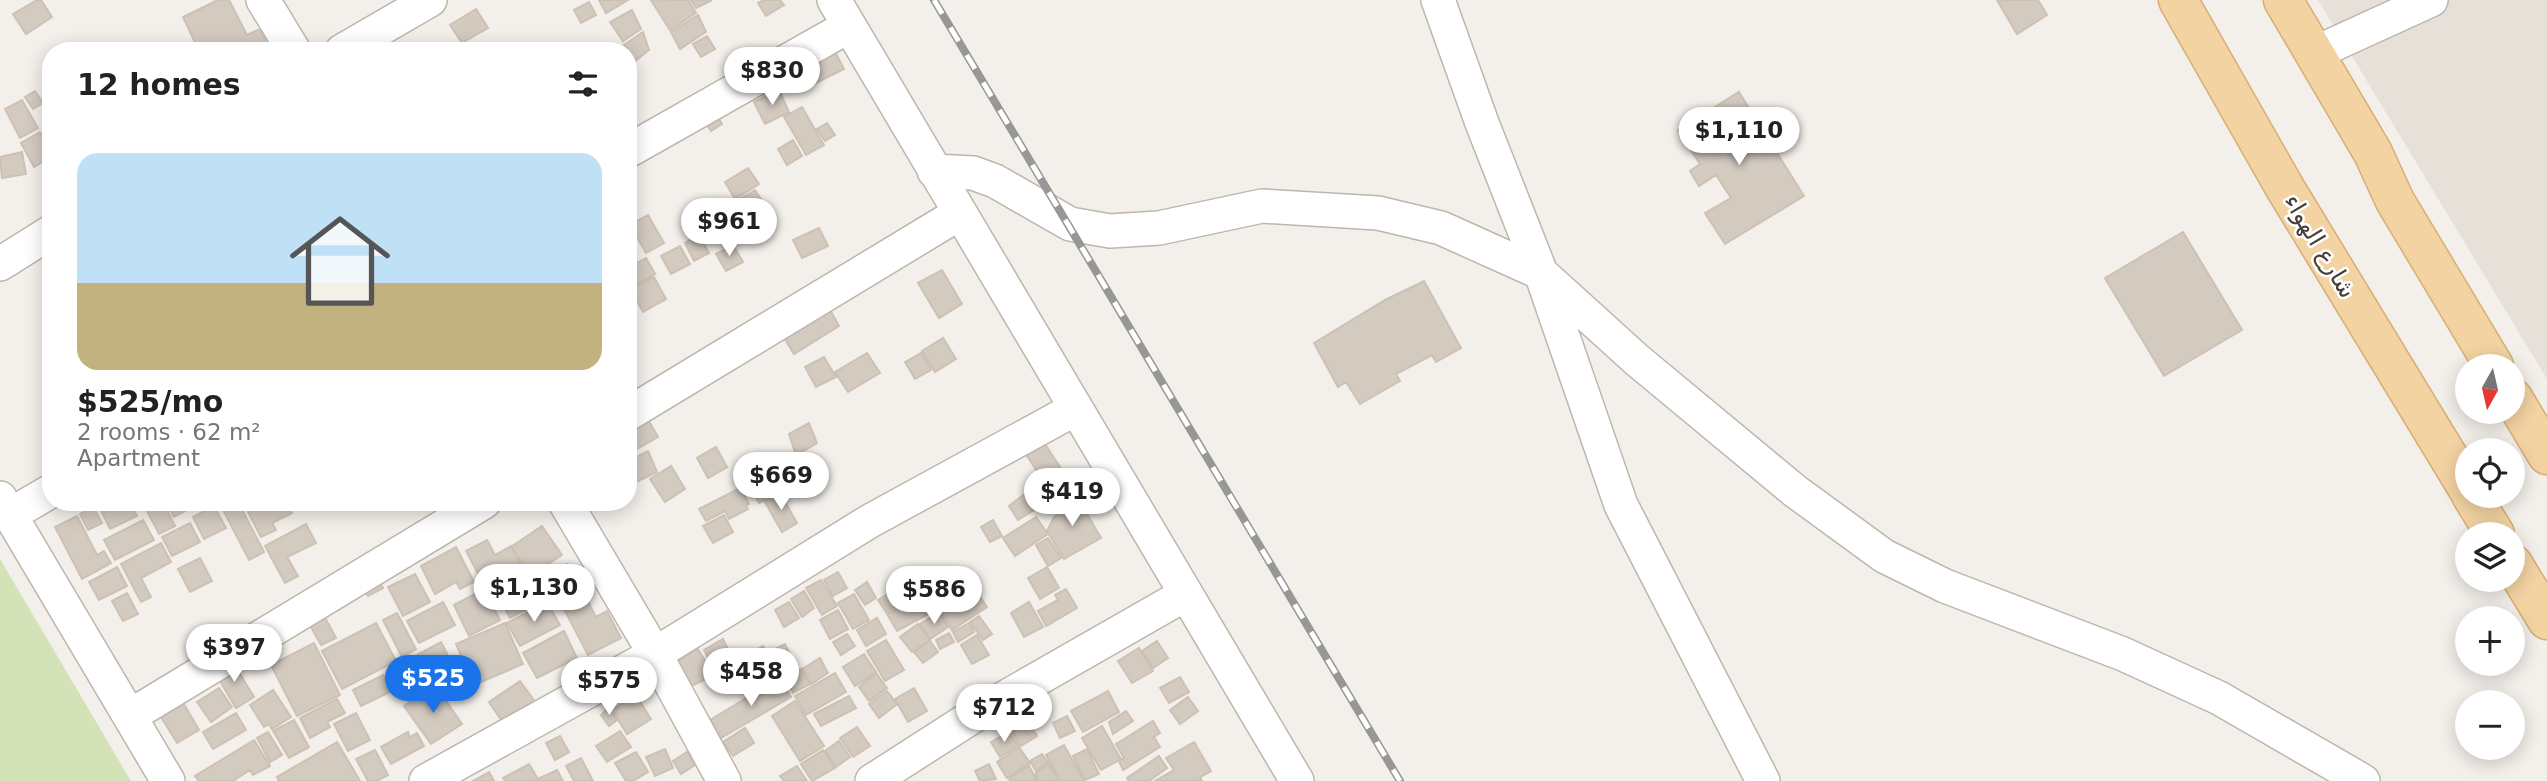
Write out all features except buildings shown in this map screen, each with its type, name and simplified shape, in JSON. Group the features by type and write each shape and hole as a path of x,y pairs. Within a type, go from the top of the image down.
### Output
{"main road":[{"name":"شارع الهواء","path":"2178,0 2286,188 2455,468"},
{"path":"2283,0 2373,153 2395,201 2487,354"},
{"path":"2525,418 2547,455"},
{"path":"2525,584 2547,620"}],"street":[{"path":"263,0 289,42"},
{"path":"358,42 430,0"},
{"path":"1438,0 1541,272 1621,505 1763,781"},
{"path":"2315,53 2431,0"},
{"path":"637,144 841,13 1297,781"},
{"path":"934,171 973,173 995,181 1070,224 1111,231 1159,228 1262,206 1378,213 1441,228 1541,272 1637,360 1795,491 1884,556 1945,586 2123,654 2219,698 2364,781"},
{"path":"637,409 960,213"},
{"path":"0,264 42,238"},
{"path":"426,781 655,654 870,521 1075,409"},
{"path":"42,494 5,506 168,781"},
{"path":"130,716 469,511"},
{"path":"570,511 655,654 724,781"},
{"path":"872,781 978,713 1186,594"}],"shaded area":[{"path":"2318,0 2547,0 2547,379"}],"green space":[{"path":"0,559 131,781 0,781"}],"railway":[{"path":"934,0 1400,781"}]}
